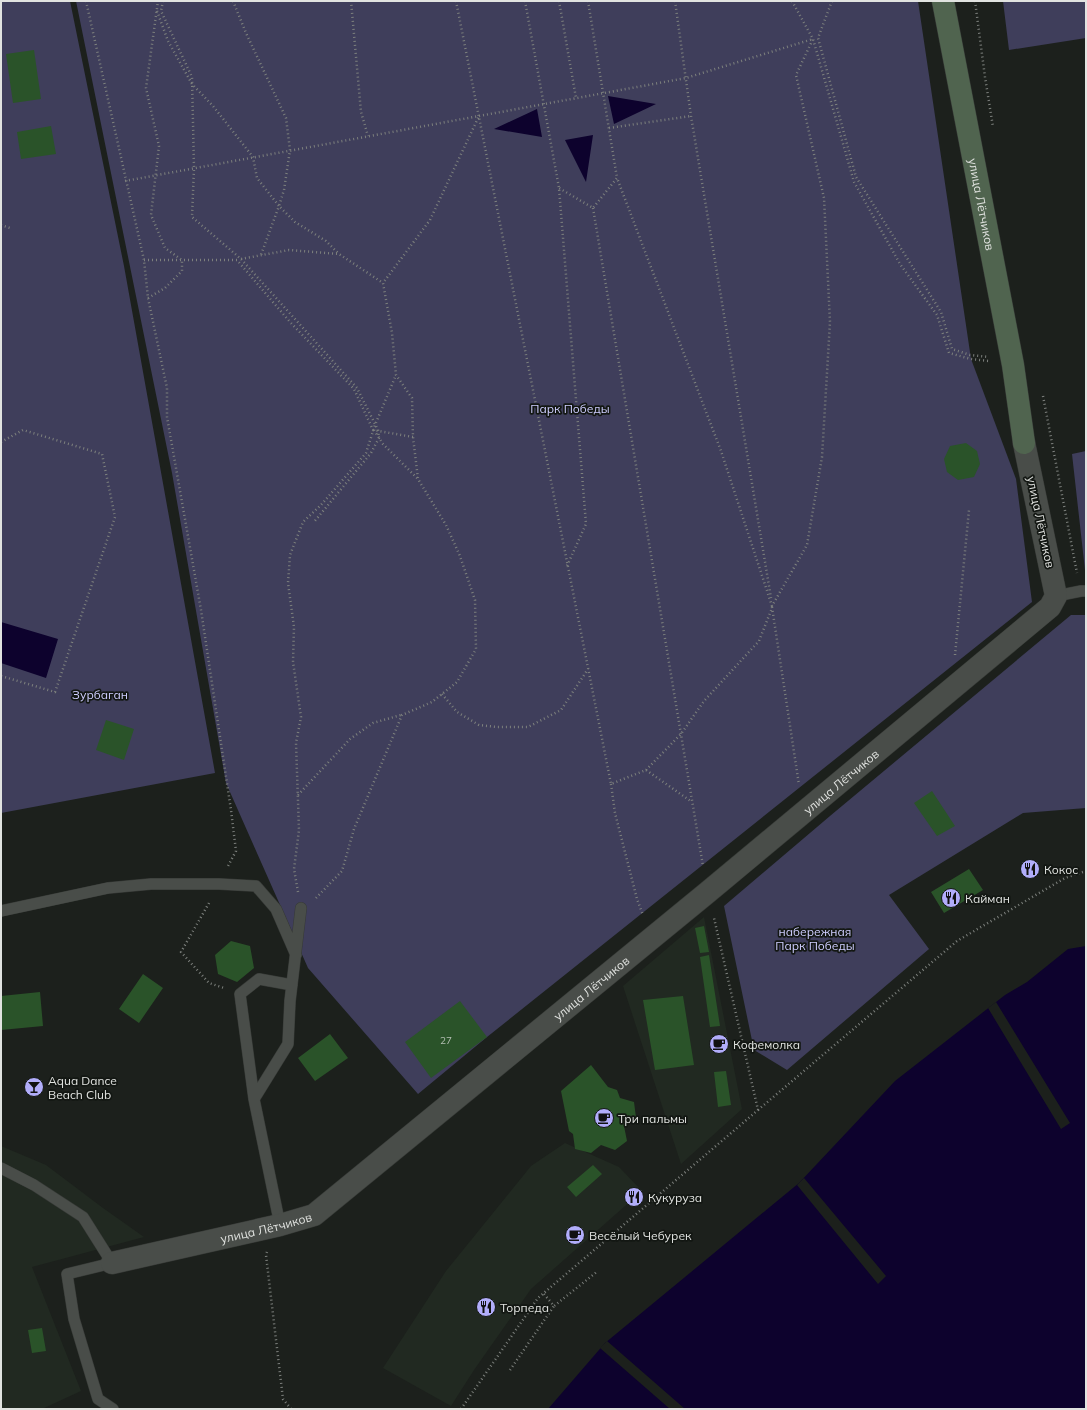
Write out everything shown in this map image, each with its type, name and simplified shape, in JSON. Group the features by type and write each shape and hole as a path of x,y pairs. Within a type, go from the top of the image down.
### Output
{"main road":[{"name":"улица Лётчиков","path":"943,1 1013,362 1024,443"}],"street":[{"name":"улица Лётчиков","path":"112,1263 280,1225 314,1215 708,892 1050,607 1056,596 1024,443"}],"lane":[{"path":"1056,596 1086,591"},
{"path":"1,911 108,888 151,884 219,884 256,886 276,910 296,955"},
{"path":"254,1099 288,1044 292,985 301,908"},
{"path":"280,1225 254,1099 240,994 259,979 292,985"},
{"path":"1,1168 34,1185 83,1217 112,1263 67,1274 74,1320 98,1399 113,1409"}],"path":[{"path":"86,1 144,260 148,298 166,388 167,417 201,610 236,844 236,851 181,952 209,983 240,994"},
{"path":"157,1 146,88 159,146 151,215 165,248 182,260"},
{"path":"163,1 161,11 192,77 194,168 192,217 241,259 357,388 378,430 378,438 371,453 314,522"},
{"path":"233,1 246,33 286,118 290,150 284,190 261,255"},
{"path":"351,1 361,112 368,136"},
{"path":"456,1 611,784 615,813 636,899 652,937"},
{"path":"525,1 559,188 586,524 567,566"},
{"path":"559,1 576,98"},
{"path":"588,1 617,178 722,451 772,606"},
{"path":"675,1 691,116 772,606 803,812"},
{"path":"792,1 813,39 854,182 900,264 937,315 949,353 971,359 1013,362"},
{"path":"832,1 818,38 856,178 941,312 952,349 970,355 1013,362"},
{"path":"157,10 168,41 192,84 213,106 254,157 257,178 279,206 295,222 326,242 339,254 383,283 392,334 396,375 373,430 366,453 321,505 303,522 290,554 288,583 294,627 293,662 301,717 296,743 299,830 294,869 301,908 317,897 342,871 354,829 402,715"},
{"path":"125,180 686,78 813,39"},
{"path":"611,784 646,770 681,734 704,701 759,641 772,606 807,545 822,457 830,322 824,198 796,75 813,39"},
{"path":"383,283 430,220 479,116"},
{"path":"609,128 691,116"},
{"path":"617,178 593,208 708,892 758,1110"},
{"path":"559,188 593,208"},
{"path":"1,225 10,228"},
{"path":"144,260 237,260 289,250 339,254"},
{"path":"148,298 165,288 182,271 182,260"},
{"path":"237,260 290,322 354,389 373,430 382,444 418,479 446,525 460,556 475,600 476,649 457,682 432,702 402,715 373,723 350,739 298,795"},
{"path":"396,375 412,398 413,437 418,479"},
{"path":"1,442 23,430 102,454 115,517 55,692 1,676"},
{"path":"373,430 413,437"},
{"path":"952,689 969,510"},
{"path":"442,694 457,712 479,725 497,727 528,727 562,710 588,669"},
{"path":"646,770 693,802"},
{"path":"460,1409 538,1298 957,941 1065,878 1086,871"},
{"path":"280,1225 266,1254 283,1399 291,1409"},
{"path":"510,1370 554,1306 598,1271"},
{"path":"544,1294 554,1306"}],"shaded area":[{"path":"608,96 656,104 614,124"},
{"path":"537,109 542,137 494,129"},
{"path":"593,135 586,182 565,140"},
{"path":"1,622 58,639 46,678 1,663"},
{"path":"704,917 742,1109 681,1164 623,986"},
{"path":"1086,946 1086,1409 548,1409 605,1343 799,1183 895,1081 1005,995 1027,982 1068,949"},
{"path":"565,1143 619,1167 642,1191 531,1289 474,1370 451,1406 383,1368 446,1271 531,1166"},
{"path":"1,1146 46,1165 144,1237 32,1267 81,1391 42,1409 1,1409"}],"green space":[{"name":"Зурбаган","path":"1,1 70,1 124,266 215,773 1,813"},
{"name":"Парк Победы","path":"76,1 918,1 971,359 1016,479 1032,602 487,1037 418,1094 308,968 226,783 172,473"},
{"path":"1003,1 1086,1 1086,38 1009,50"},
{"path":"1086,451 1086,579 1072,454"},
{"name":"набережная Парк Победы","path":"1071,615 1086,615 1086,808 1023,813 889,895 929,949 787,1070 754,1050 724,906"}],"pier":[{"path":"996,1002 1070,1123 1061,1129 988,1008"},
{"path":"804,1178 886,1276 878,1284 797,1185"},
{"path":"607,1341 685,1409 670,1409 600,1348"}],"building":[{"path":"34,50 41,99 13,103 6,54"},
{"path":"51,126 56,154 21,159 17,132"},
{"path":"966,443 977,451 980,464 974,477 958,480 947,472 944,459 950,446"},
{"path":"106,720 134,729 124,760 96,750"},
{"path":"932,791 955,826 937,836 914,803"},
{"path":"969,869 983,890 944,913 931,892"},
{"path":"704,926 709,952 700,953 695,928"},
{"path":"231,941 250,946 254,968 237,982 218,974 215,955"},
{"path":"709,955 720,1026 710,1027 700,957"},
{"path":"143,974 163,988 139,1023 119,1009"},
{"path":"40,992 43,1026 1,1030 1,996"},
{"path":"683,996 694,1065 655,1070 643,1000"},
{"path":"460,1001 487,1037 431,1078 405,1042"},
{"path":"330,1034 348,1058 315,1081 298,1058"},
{"path":"722,1038 723,1048 715,1050 712,1039"},
{"path":"591,1065 608,1087 617,1090 620,1098 634,1102 636,1118 624,1126 627,1141 615,1150 601,1145 591,1153 575,1149 573,1134 569,1131 561,1091"},
{"path":"726,1071 731,1105 718,1107 714,1072"},
{"path":"593,1165 602,1174 576,1197 567,1187"},
{"path":"42,1328 46,1351 32,1353 28,1330"}],"place":[{"name":"Кокос","path":"1030,869"},
{"name":"Кайман","path":"951,898"},
{"name":"Кофемолка","path":"719,1044"},
{"name":"Aqua Dance Beach Club","path":"34,1087"},
{"name":"Три пальмы","path":"604,1118"},
{"name":"Кукуруза","path":"634,1197"},
{"name":"Весёлый Чебурек","path":"575,1235"},
{"name":"Торпеда","path":"486,1307"}]}
